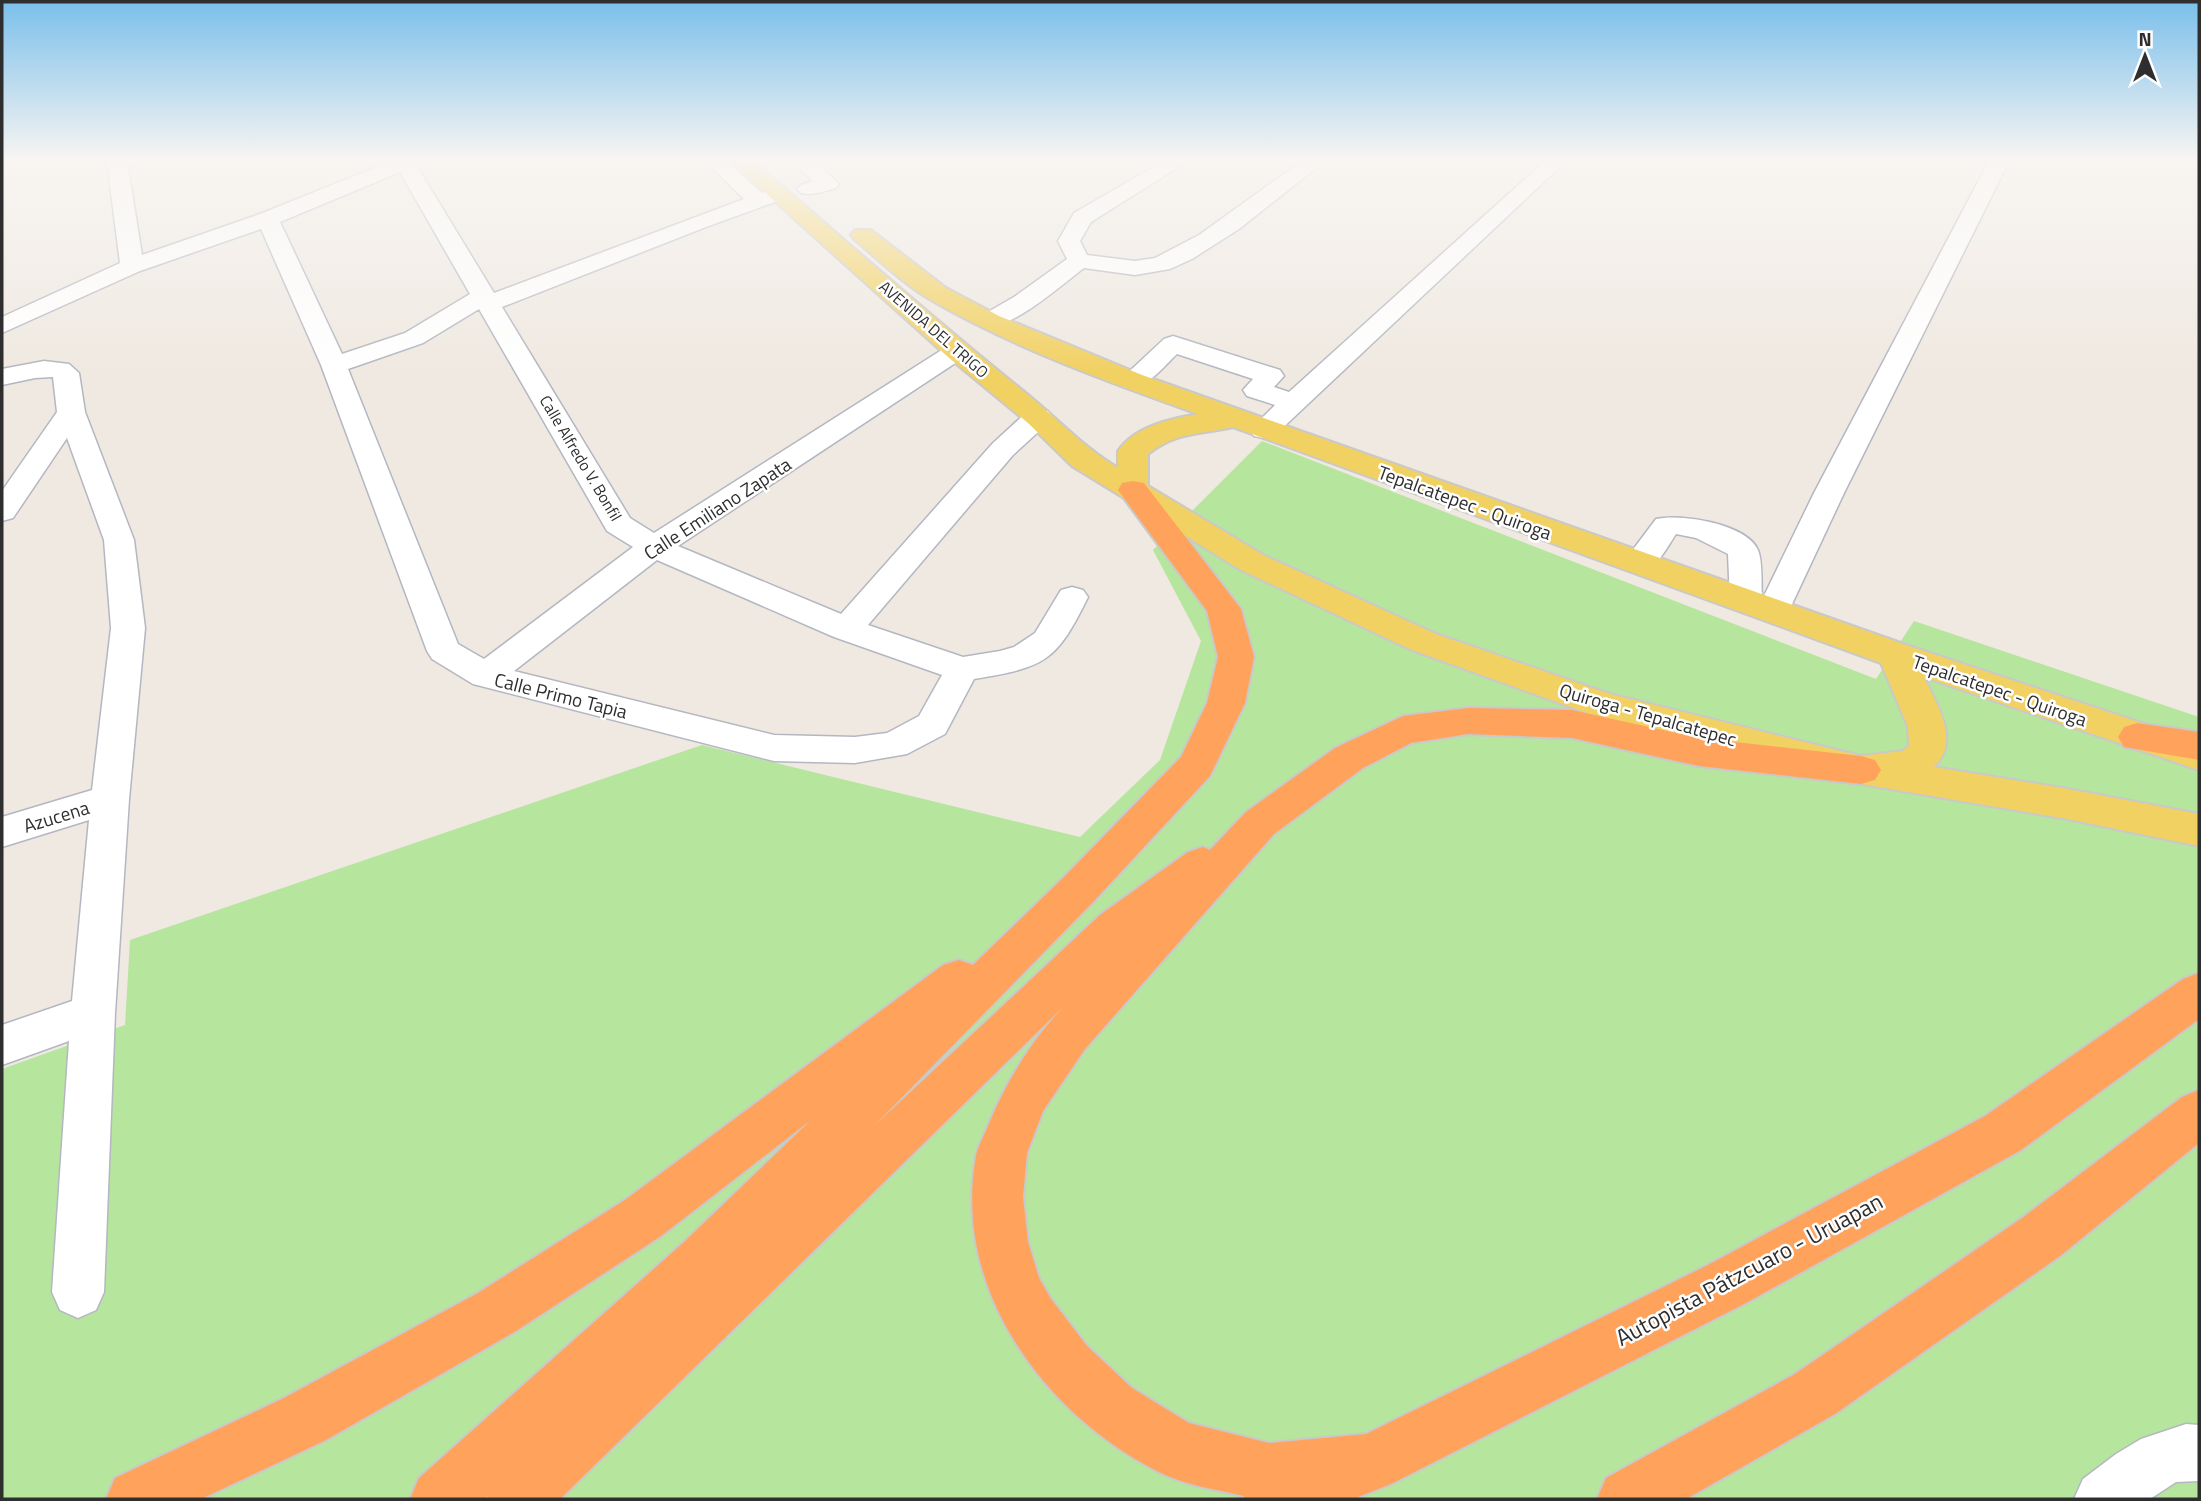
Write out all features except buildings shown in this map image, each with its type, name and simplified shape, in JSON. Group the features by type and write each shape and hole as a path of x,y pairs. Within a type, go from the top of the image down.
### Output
{"highway":[{"path":"440,1499 702,1262 1078,890 1196,766 1226,703 1236,657 1224,609 1133,490"},
{"path":"517,1499 1115,928 1349,758 1403,730 1468,721 1572,724 1699,752 1861,770"},
{"path":"2137,737 2199,746"},
{"path":"1260,823 1147,951 1068,1034 1023,1099 1002,1153 997,1197 1002,1242 1015,1288 1031,1319 1067,1366 1112,1408 1177,1450 1269,1472 1370,1463"},
{"path":"136,1499 317,1413 497,1312 643,1218 1078,890"},
{"name":"Autopista Pátzcuaro - Uruapan","path":"1273,1499 1370,1463 1727,1283 2003,1133 2199,993"},
{"path":"1627,1499 1815,1394 2041,1237 2199,1113"}],"main road":[{"name":"AVENIDA DEL TRIGO","path":"811,231 904,304 1038,417 1083,460 1133,490"},
{"name":"Tepalcatepec - Quiroga","path":"859,231 937,293 990,321 1132,381 1232,419 1896,654 2199,756"},
{"path":"904,304 937,293"},
{"path":"1133,490 1133,451 1152,435 1178,426 1232,419"},
{"name":"Quiroga - Tepalcatepec","path":"1133,490 1253,563 1424,642 1603,705 1861,770 2068,804 2199,830"},
{"path":"1861,770 1914,764 1928,750 1927,727 1923,714 1896,654"}],"street":[{"path":"127,231 132,266"},
{"path":"2,326 132,266 233,231"},
{"name":"Calle Primo Tapia","path":"273,231 334,365 444,651 485,677 774,748 855,750 894,745 932,725 962,669"},
{"name":"Calle Alfredo V. Bonfil","path":"442,231 486,300 618,524 654,547 846,629 962,669"},
{"path":"334,365 414,338 486,300 675,231"},
{"path":"1075,231 1069,241 1079,261"},
{"path":"990,321 1023,302 1079,261 1144,268 1170,262 1219,231"},
{"path":"1264,430 1480,231"},
{"path":"1760,606 1829,493 1963,231"},
{"name":"Calle Emiliano Zapata","path":"485,677 654,547 957,351"},
{"path":"1132,381 1159,357 1222,369 1301,395"},
{"path":"2,377 60,369 66,373 71,412 119,540 127,615 128,628 110,799 93,1013 78,1292"},
{"path":"1232,419 1263,383"},
{"path":"2,512 71,412"},
{"path":"846,629 1003,449 1038,417"},
{"path":"1639,563 1667,526 1679,524 1732,541 1743,551 1760,606"},
{"path":"962,669 1030,654 1044,645 1055,632 1072,597"},
{"name":"Azucena","path":"2,832 110,799"},
{"path":"2,1045 93,1013"},
{"path":"2103,1499 2168,1455 2189,1451 2199,1453"}],"green space":[{"path":"1262,441 1876,679 1914,621 2199,717 2199,1499 2,1499 2,1069 125,1025 130,940 702,745 1080,837 1160,760 1201,641 1153,550"}]}
